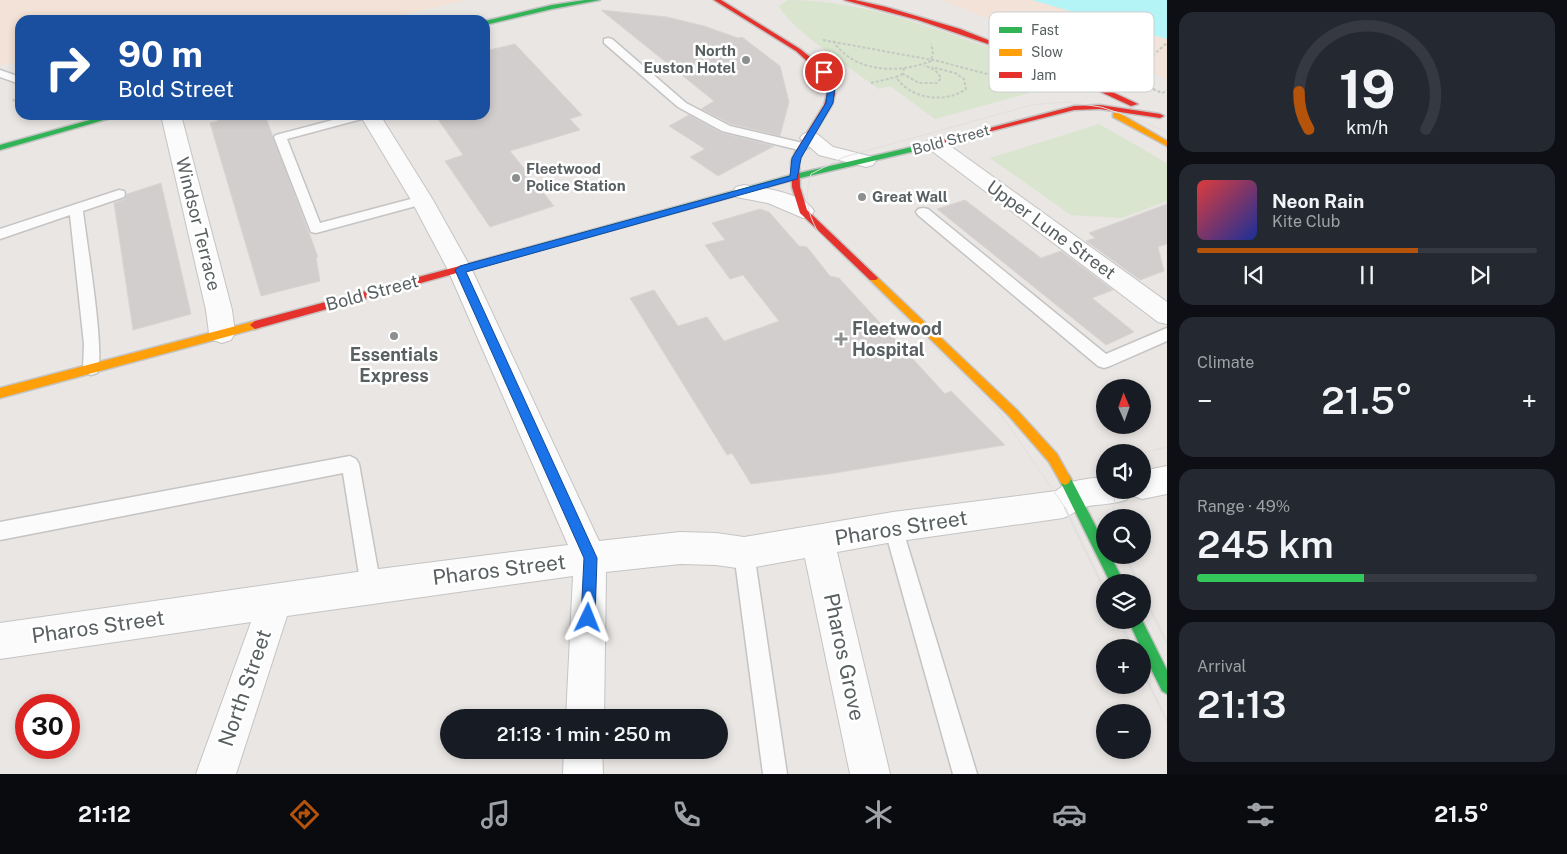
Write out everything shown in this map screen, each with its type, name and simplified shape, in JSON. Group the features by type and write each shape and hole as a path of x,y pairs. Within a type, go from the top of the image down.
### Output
{"street":[{"path":"490,22 552,7 597,0"},
{"path":"718,0 772,33 824,72 831,86 830,103 794,163 794,177 803,211 1013,413 1053,458 1074,495 1113,574"},
{"path":"847,0 922,19 989,43"},
{"path":"1077,92 1100,107 1167,144"},
{"path":"1110,92 1163,118"},
{"name":"Bold Street","path":"0,393 460,270 794,177 935,144 1074,108 1100,107 1163,118"},
{"path":"0,148 88,120"},
{"name":"Windsor Terrace","path":"172,120 219,310 222,333"},
{"path":"373,120 422,200 460,270 590,558 585,709"},
{"path":"806,143 826,151 866,161"},
{"name":"Upper Lune Street","path":"935,144 1167,316"},
{"name":"Bold Street","path":"744,192 779,198 788,201 803,211"},
{"path":"1151,483 1167,480"},
{"name":"Pharos Street","path":"0,641 371,587 590,558 680,548 744,552 894,527 1063,504 1074,495 1096,492"},
{"name":"Pharos Grove","path":"818,541 870,774"},
{"name":"North Street","path":"216,774 274,601"},
{"path":"1139,629 1167,686"},
{"path":"583,774 584,759"}],"lane":[{"path":"608,41 682,105 726,128 806,143"},
{"path":"0,73 15,79"},
{"path":"346,120 280,137 316,229 422,200"},
{"path":"0,234 119,194"},
{"path":"76,209 92,344 91,369"},
{"path":"923,212 1104,362 1167,334"},
{"path":"0,531 350,464 371,587"},
{"path":"894,527 965,774"},
{"path":"744,552 775,774"}],"path":[{"path":"818,39 932,61 989,74"},
{"path":"928,39 933,52 932,61"},
{"path":"834,41 837,50 855,62 890,69 919,66 932,67 955,73 964,79 967,84 966,89 952,97 926,96 907,88 897,81 896,78"},
{"path":"1161,47 1167,43"},
{"path":"919,66 932,61"},
{"path":"903,74 921,83 937,83 941,78 932,67"},
{"path":"903,74 904,68"},
{"path":"871,83 896,78 903,74"},
{"path":"1067,92 1080,94"},
{"path":"1131,103 1162,94"}],"green space":[{"path":"788,0 812,1 859,8 906,19 989,48 989,92 1030,92 935,119 890,86 879,89 840,61 809,38 779,6"},
{"path":"1099,124 1167,163 1167,201 1122,218 1071,215 990,158"}],"sand":[{"path":"0,0 468,0 401,15 15,15 15,63 0,64"},
{"path":"942,0 1156,0 1167,4 1167,79 1154,74 1154,12 989,12 989,19"}],"water":[{"path":"1032,0 1167,0 1167,39 1154,35 1154,12 1074,12"}],"building":[{"path":"601,10 667,17 704,26 738,38 742,37 780,66 789,102 780,136 731,124 701,109 714,101"},
{"path":"515,44 582,115 570,119 580,130 510,151 554,206 490,227 445,161 463,155 438,120 490,120 490,50"},
{"path":"689,115 722,133 774,146 718,176 690,157 705,149 669,126"},
{"path":"267,120 318,257 316,257 320,281 261,296 210,123 218,121"},
{"path":"161,183 191,314 133,330 114,203 125,199 127,194"},
{"path":"965,200 1041,258 1061,251 1113,290 1092,298 1134,332 1106,345 937,209"},
{"path":"1167,204 1167,244 1158,247 1164,271 1140,280 1086,241 1095,238 1089,233"},
{"path":"760,209 769,212 799,246 807,247 830,276 839,278 945,394 951,391 1005,445 829,474 751,484 732,453 727,455 630,298 654,290 678,326 707,317 724,341 779,321 743,275 730,279 705,245 725,240 712,223"}],"tram line":[{"path":"1066,509 1001,414 818,232 811,218 807,197 811,174 844,157 1032,105 1068,102 1101,107 1167,132"},
{"path":"1151,451 1167,447"},
{"path":"1114,509 1115,499"},
{"path":"1065,508 1097,574"},
{"path":"1129,564 1134,574"},
{"path":"1151,610 1167,643"},
{"path":"1123,629 1128,639"},
{"path":"1151,688 1167,721"}],"traffic: fast":[{"path":"490,22 552,7 597,0"},
{"path":"0,148 99,120"},
{"path":"508,256 794,177 925,146"},
{"path":"1065,479 1113,574"},
{"path":"1139,629 1167,686"}],"traffic: slow":[{"path":"1116,115 1167,144"},
{"path":"873,278 1013,413 1053,458 1065,479"},
{"path":"0,393 255,325"}],"traffic: jam":[{"path":"717,0 798,50 822,71 829,82 831,94 828,105 799,152 795,162 796,187 803,211 873,278"},
{"path":"847,0 884,8 989,42"},
{"path":"1108,92 1134,104"},
{"path":"925,146 1074,108 1100,107 1160,116"},
{"path":"255,325 508,256"}],"place":[{"name":"North Euston Hotel","path":"746,60"},
{"name":"Fleetwood Police Station","path":"516,178"},
{"name":"Great Wall","path":"862,197"},
{"name":"Essentials Express","path":"394,336"},
{"name":"Fleetwood Hospital","path":"841,339"}],"route":[{"path":"588,618 590,558 460,270 794,177 796,158 830,103 831,86 824,72"}]}
